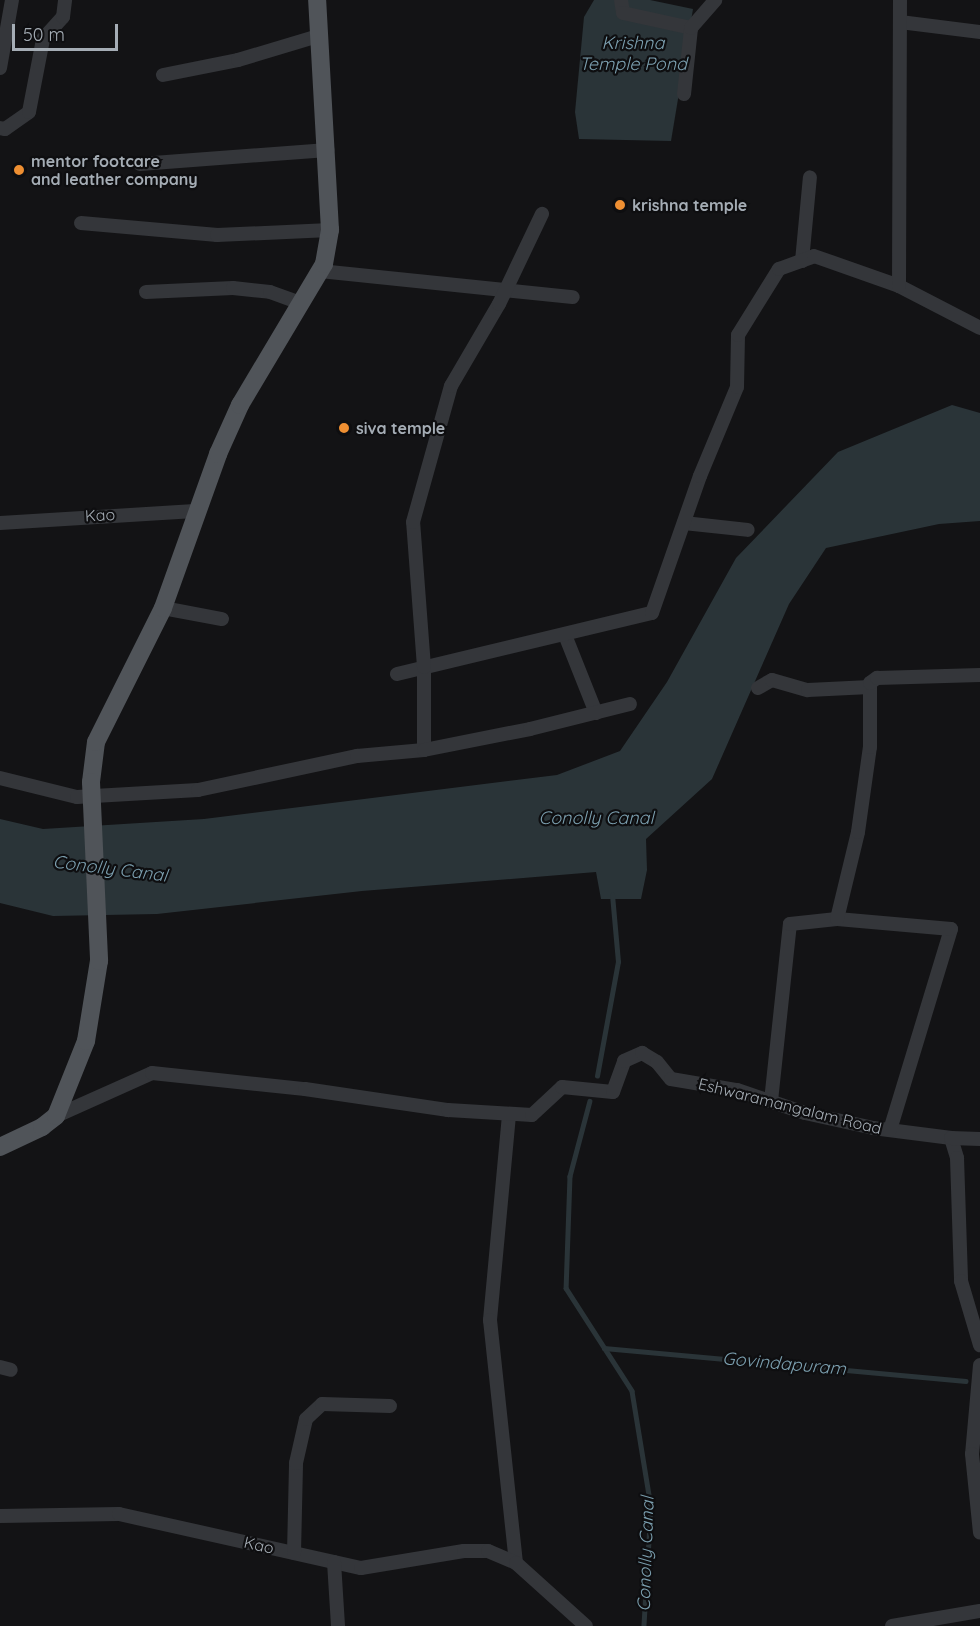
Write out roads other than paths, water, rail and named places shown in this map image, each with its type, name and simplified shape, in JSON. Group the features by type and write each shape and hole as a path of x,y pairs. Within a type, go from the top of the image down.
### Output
{"main road":[{"path":"0,1147 42,1127 56,1116 86,1041 99,962 91,782 96,742 164,608 240,405 320,271 330,230 317,0"}],"street":[{"path":"0,68 12,0"},
{"path":"0,128 5,129 29,112 43,39 63,17 65,0"},
{"path":"621,0 623,13 692,28"},
{"path":"684,94 692,28 715,0"},
{"path":"899,286 900,0"},
{"path":"900,22 980,32"},
{"path":"163,75 238,60 318,36"},
{"path":"140,164 327,150"},
{"path":"802,261 810,177"},
{"path":"424,750 424,667 413,522 451,386 504,293 542,214"},
{"path":"81,224 217,235 330,230"},
{"path":"397,674 652,613 737,387 738,335 779,269 814,256 899,286 980,328"},
{"path":"320,271 504,293 573,297"},
{"path":"146,292 233,288 270,292 300,303"},
{"name":"Kao","path":"0,524 88,515 200,511"},
{"path":"684,523 748,530"},
{"path":"164,608 222,620"},
{"path":"565,635 596,713"},
{"path":"837,919 858,832 870,747 870,687 876,678 980,675"},
{"path":"758,688 772,680 808,690 870,687"},
{"path":"0,778 77,797 198,790 357,756 424,750 630,704"},
{"path":"771,1101 790,924 837,919 951,929 890,1130"},
{"name":"Eshwaramangalam Road","path":"510,1115 532,1114 562,1087 613,1092 624,1061 637,1054 650,1056 671,1079 737,1090 771,1101 890,1130 951,1138 980,1139"},
{"path":"56,1116 152,1073 510,1115 490,1320 516,1563"},
{"path":"951,1138 957,1158 961,1281 980,1345"},
{"path":"980,1365 972,1454 980,1533"},
{"path":"294,1553 296,1463 306,1419 322,1404 390,1406"},
{"name":"Kao","path":"0,1516 119,1514 361,1568 464,1551 488,1551 516,1563 586,1626"},
{"path":"334,1562 338,1626"},
{"path":"892,1626 980,1611"}],"water":[{"name":"Krishna Temple Pond","path":"594,0 650,0 693,9 671,141 579,139 575,112 584,17"},
{"name":"Conolly Canal","path":"952,405 980,413 980,521 939,524 826,548 789,604 712,779 646,839 647,870 641,899 601,899 596,872 362,891 157,914 53,916 0,903 0,819 43,829 204,819 557,775 620,751 667,682 736,558 838,452"}],"waterway":[{"path":"597,1076 618,962 612,895"},
{"path":"590,1101 570,1176 566,1288 632,1391 651,1507 644,1626"},
{"name":"Govindapuram","path":"604,1348 965,1381"}],"place":[{"name":"mentor footcare and leather company","path":"19,170"},
{"name":"krishna temple","path":"620,205"},
{"name":"siva temple","path":"344,428"}]}
